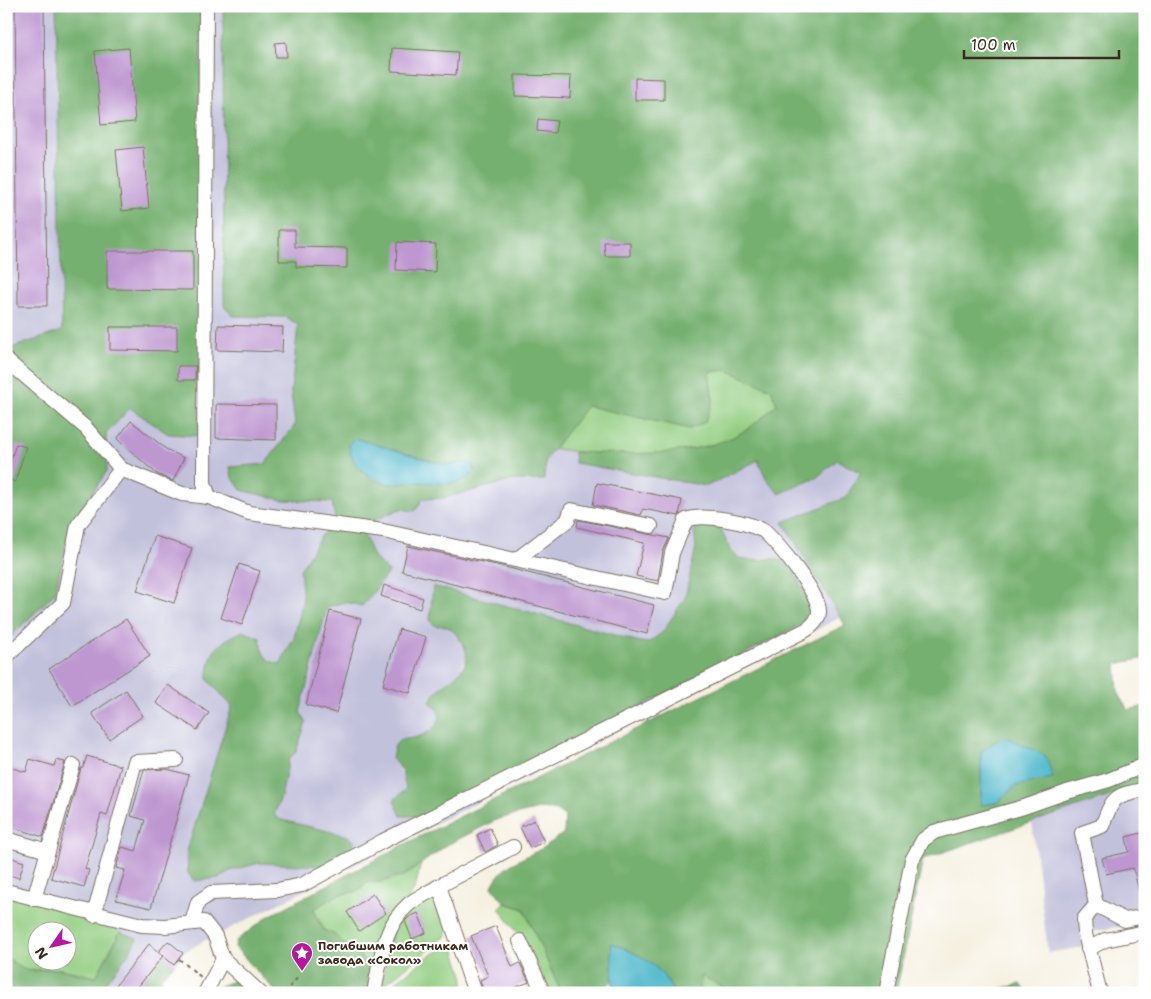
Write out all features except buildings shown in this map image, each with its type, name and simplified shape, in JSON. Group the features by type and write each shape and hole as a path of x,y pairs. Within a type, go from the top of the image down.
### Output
{"street":[{"path":"206,6 204,483 209,497"},
{"path":"6,360 86,428 121,469 182,494 209,497 249,513 383,531 665,594 672,553 686,520 694,517 710,516 757,526 764,531 814,596 819,611 817,619 806,630 383,841 302,886 277,890 211,893 198,902 192,922"},
{"path":"6,656 63,603 78,525 121,469"},
{"path":"516,560 568,520 571,510 651,526"},
{"path":"94,915 135,762 176,760"},
{"path":"34,899 73,765"},
{"path":"886,993 912,860 923,840 934,832 1024,808 1145,766"},
{"path":"1096,905 1082,833 1102,826 1111,801 1120,794 1145,789"},
{"path":"6,838 48,851"},
{"path":"374,993 381,952 389,931 409,905 439,886 514,847"},
{"path":"439,886 475,993"},
{"path":"6,891 94,915 154,927 204,922 212,929 223,959 260,993"},
{"path":"1096,905 1125,920 1145,916"},
{"path":"1096,905 1084,918 1088,949 1100,993"},
{"path":"1088,949 1105,940 1145,932"},
{"path":"520,941 541,988 532,993"},
{"path":"208,987 223,959"}],"path":[{"path":"178,958 208,987"},
{"path":"284,993 300,975"}],"shaded area":[{"path":"6,6 1145,6 841,617 221,933 222,936 209,943 207,939 183,953 133,993 6,993","holes":["694,530 722,530 724,539 741,558 750,560 767,557 425,816 409,817 405,781 392,758 401,739 417,738 432,730 437,724 439,715 432,695 459,674 466,657 466,649 462,641 451,628 444,625 648,643 662,633 685,598 696,547"]},
{"path":"1145,781 1145,921 1081,934 1084,947 1048,953 1031,814"}],"green space":[{"path":"56,6 201,6 199,436 168,434 130,408 106,434 107,471 71,524 55,593 6,641 6,371 11,348 62,331"},
{"path":"223,6 1145,6 1145,658 1116,664 1118,692 1128,710 1145,706 1145,784 923,859 896,993 734,993 702,976 699,991 701,993 673,993 663,975 656,968 640,956 612,944 613,980 600,993 565,993 560,990 524,909 505,903 492,887 500,873 506,868 541,849 564,833 565,816 557,811 543,808 498,819 447,845 404,876 392,877 382,882 369,882 355,892 337,895 314,909 315,915 324,930 334,934 348,948 359,954 368,970 367,979 369,987 365,993 277,993 235,947 236,941 267,917 403,845 845,625 783,522 845,498 861,473 837,460 816,478 779,494 766,478 758,460 707,486 575,463 574,452 659,453 682,451 723,441 746,430 777,404 771,389 727,370 709,372 713,400 705,422 690,429 587,406 546,459 544,480 515,480 443,498 423,499 415,511 400,509 361,526 372,555 389,572 362,606 345,602 327,607 300,712 306,722 296,752 289,759 281,797 274,814 278,819 348,836 354,841 352,852 322,866 259,863 230,871 218,878 194,881 188,873 187,851 232,706 208,680 208,670 212,654 221,644 243,631 260,638 264,655 280,664 294,638 303,600 300,570 319,539 335,519 332,502 282,500 241,490 232,477 230,467 265,464 295,425 291,392 298,325 286,317 233,316 224,306","holes":["358,439 435,462 450,465 467,462 465,479 436,483 394,484 376,481 363,472 354,459 349,445","981,751 1053,777 1016,786 997,803 981,805"]},
{"path":"727,370 771,389 777,405 746,430 723,442 675,452 622,455 596,454 552,448 587,405 690,429 705,422 713,400 708,372"},
{"path":"718,522 729,547 740,558 745,560 777,559 791,569 801,584 808,601 809,614 805,621 793,629 425,816 401,816 394,800 406,789 402,772 392,758 395,745 401,739 418,737 426,733 438,723 437,709 430,702 434,694 458,674 464,666 466,657 464,647 450,628 436,626 430,621 433,586 648,643 662,633 685,598 696,547 694,530 701,524"},
{"path":"421,863 416,885 369,987 367,979 368,970 359,954 324,930 314,909 337,895 360,889 369,882 382,882 410,873"},
{"path":"6,893 115,926 120,932 96,977 74,972 78,972 78,922 28,922 28,970 14,964 6,956"},
{"path":"421,899 437,904 450,928 446,936 384,985 381,982 394,929"},
{"path":"505,903 524,909 560,990 565,993 547,993 543,978 521,932 516,931 499,908"},
{"path":"120,932 137,938 129,953 98,993 6,993 6,956 21,968 28,970 28,972 74,972 96,977"},
{"path":"449,945 453,945 464,978 462,993 389,993 387,989 426,958"},
{"path":"163,956 174,965 161,978 165,993 133,993"},
{"path":"702,975 734,993 701,993 699,991"},
{"path":"238,979 253,993 214,993 215,988"},
{"path":"1021,984 1027,993 981,993"}],"water":[{"path":"358,439 435,462 450,465 467,462 473,466 474,472 463,480 449,483 422,482 399,484 382,482 359,468 356,464 351,455 349,444 352,440"},
{"path":"1004,736 1046,756 1053,778 1016,786 997,803 981,805 981,751"},
{"path":"611,943 648,961 663,975 673,993 611,993 613,987"}],"place":[{"name":"Погибшим работникам завода «Сокол»","path":"302,972"}]}
